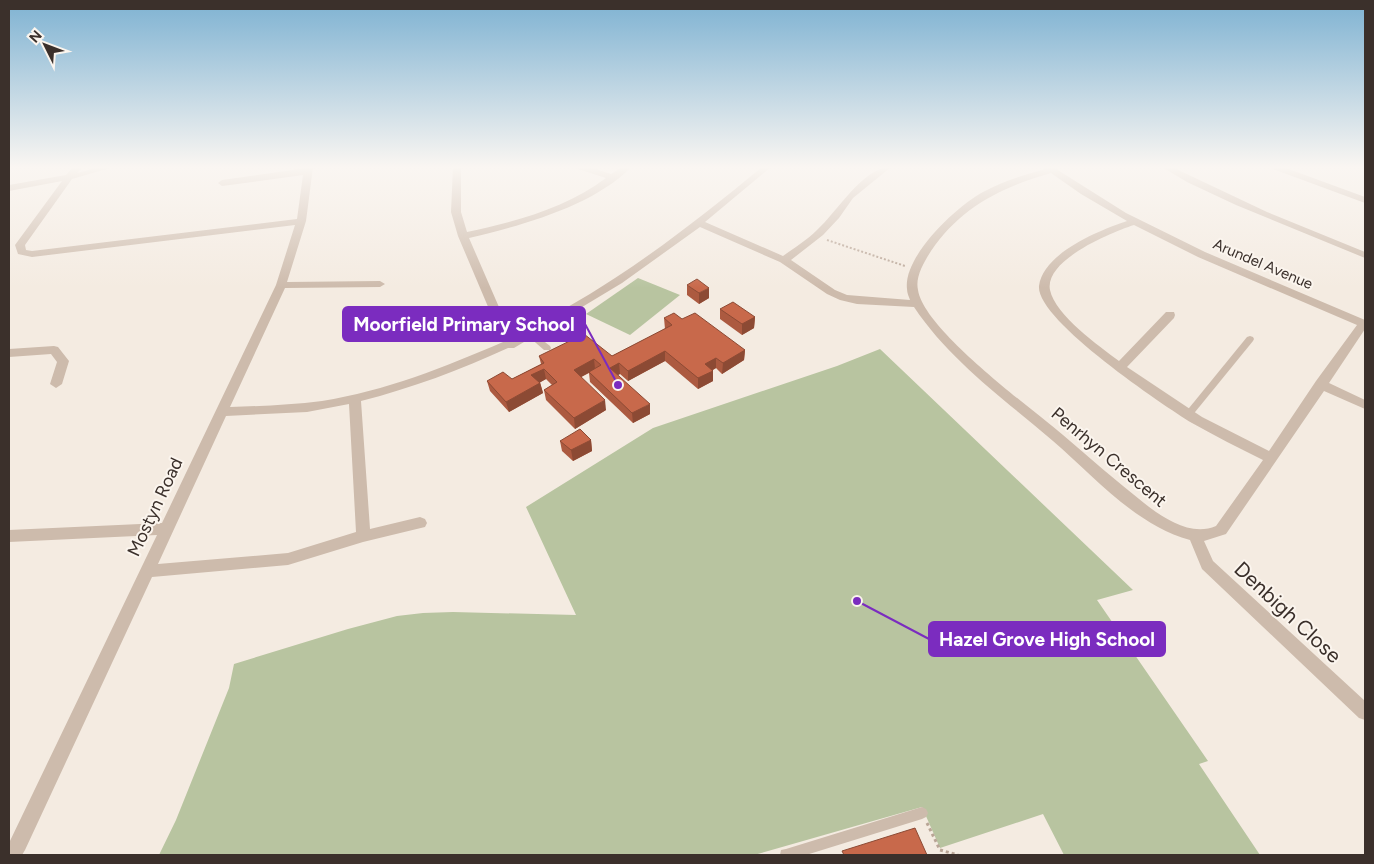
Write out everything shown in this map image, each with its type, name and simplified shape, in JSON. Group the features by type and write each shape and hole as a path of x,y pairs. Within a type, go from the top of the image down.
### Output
{"street":[{"path":"48,207 20,245 22,252 32,254 301,221"},
{"name":"Mostyn Road","path":"12,855 19,844 281,285 301,221 303,207"},
{"path":"456,207 463,236 510,345"},
{"path":"463,236 505,227 560,207"},
{"path":"222,412 323,404 356,398 423,380 510,345 563,317 699,223 718,207"},
{"path":"784,260 816,236 842,207"},
{"path":"699,223 784,260 831,292 844,298 857,301 917,304 912,290 921,257 960,210 964,207"},
{"name":"Arundel Avenue","path":"1112,207 1134,221 1203,254 1364,324"},
{"path":"1246,207 1365,255"},
{"path":"1134,221 1111,228 1092,238 1058,262 1048,275 1044,288 1048,300 1066,323 1155,394 1188,415 1271,458"},
{"path":"281,285 380,284"},
{"name":"Penrhyn Crescent","path":"917,304 938,332 972,364 1140,508 1183,533 1195,535 1214,535 1221,530 1320,384 1364,324"},
{"path":"1121,366 1170,315"},
{"path":"9,353 54,350 63,361 56,384"},
{"path":"1320,384 1365,405"},
{"path":"356,398 364,536"},
{"path":"147,571 288,558 364,536 420,523"},
{"path":"9,536 167,529"},
{"name":"Denbigh Close","path":"1195,535 1207,565 1268,624 1365,712"}],"lane":[{"path":"531,334 547,348"},
{"path":"1188,415 1250,339"},
{"path":"786,855 817,851 922,813"}],"path":[{"path":"816,236 916,270"},
{"path":"922,813 940,850 958,855"}],"green space":[{"path":"638,278 680,295 630,335 586,314"},
{"path":"880,349 1133,590 1097,600 1208,761 1199,764 1260,855 1064,855 1043,814 940,848 922,807 754,855 159,855 176,820 229,688 234,664 397,616 453,612 576,615 526,507 653,428 837,366"}],"building":[{"path":"697,279 709,288 699,293 687,285"},
{"path":"733,302 755,317 742,324 720,309"},
{"path":"674,313 682,319 695,313 745,350 723,363 716,358 705,364 713,371 698,378 665,351 628,371 619,363 610,368 650,404 632,413 589,372 601,365 594,359 574,370 605,400 574,418 544,390 557,382 544,369 531,375 540,383 506,402 487,381 503,372 512,379 544,363 539,356 584,334 612,356 672,325 664,318"},
{"path":"580,429 591,440 571,450 560,441"},
{"path":"915,828 927,855 844,855 842,851"}],"place":[{"name":"Moorfield Primary School","path":"618,385"},
{"name":"Hazel Grove High School","path":"857,601"}]}
